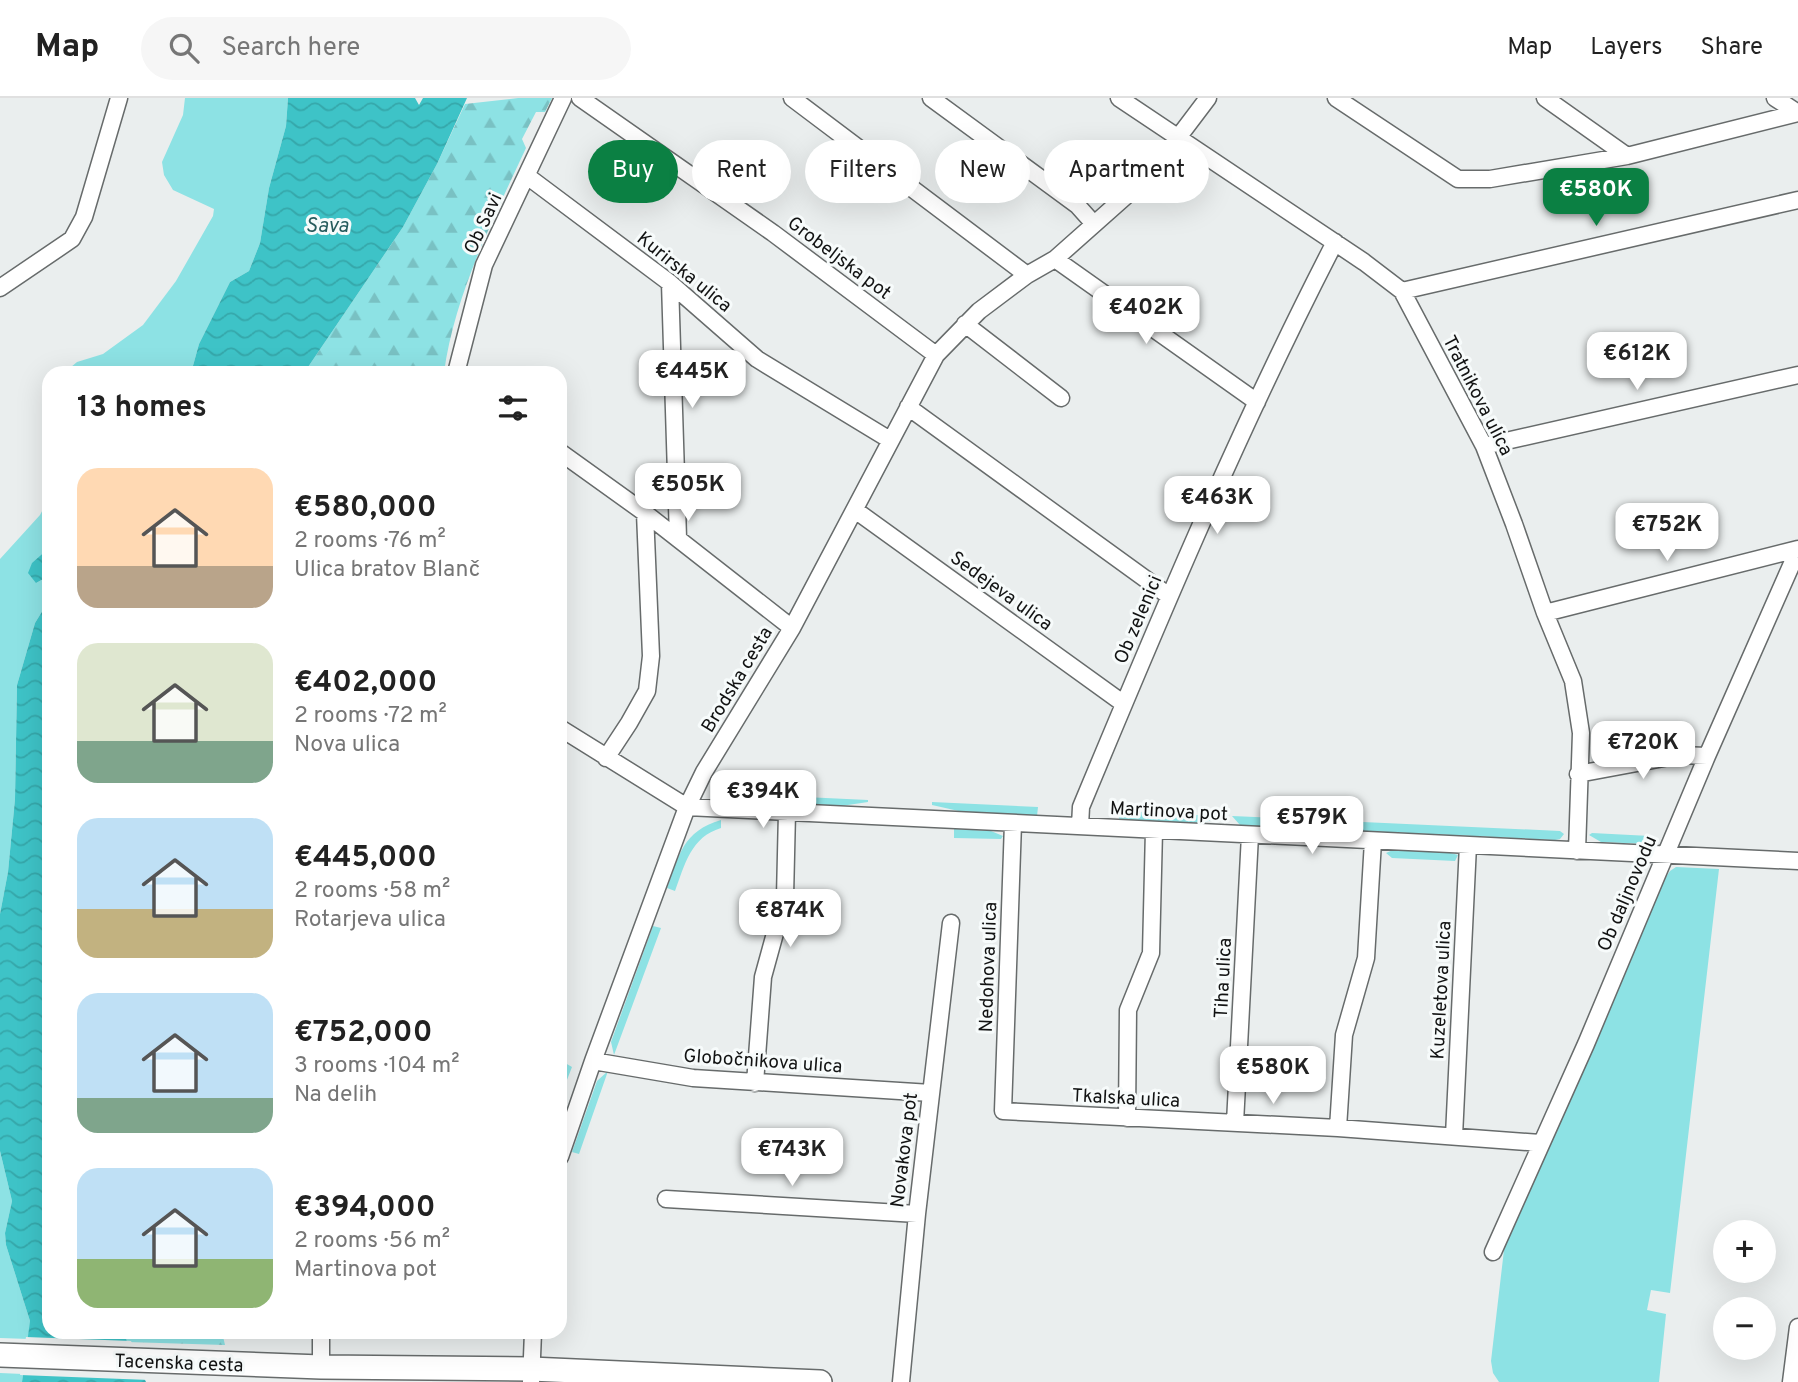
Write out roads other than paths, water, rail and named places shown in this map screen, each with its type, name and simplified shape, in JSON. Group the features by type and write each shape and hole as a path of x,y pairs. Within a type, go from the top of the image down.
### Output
{"main road":[{"name":"Tacenska cesta","path":"0,1355 531,1376 820,1382"}],"street":[{"path":"0,288 72,239 84,217 119,98"},
{"name":"Ob Savi","path":"458,366 484,265 563,98"},
{"name":"Grobeljska pot","path":"580,98 773,233 936,355"},
{"path":"792,98 1027,275"},
{"path":"931,98 1077,205 1094,224"},
{"name":"Tratnikova ulica","path":"1119,98 1335,242 1402,291 1484,446 1545,613 1573,681 1581,733 1577,850"},
{"name":"Brodska cesta","path":"567,1137 687,807 704,772 792,628 936,355 965,324 1027,275 1055,259 1135,188 1208,98"},
{"path":"1336,98 1458,179 1490,179 1627,156 1798,113"},
{"path":"1545,98 1627,156"},
{"path":"1775,98 1798,113"},
{"name":"Kurirska ulica","path":"527,176 670,282 757,359 891,440"},
{"path":"1402,291 1798,200"},
{"name":"Ob zelenici","path":"1080,827 1081,807 1170,596 1257,402 1335,242"},
{"path":"1055,259 1257,402"},
{"path":"670,282 678,538"},
{"path":"965,324 1061,398"},
{"path":"1484,446 1798,375"},
{"path":"908,407 1170,596"},
{"path":"567,457 678,538 792,628"},
{"name":"Sedejeva ulica","path":"855,510 1124,704"},
{"path":"606,758 647,691 651,656 645,513"},
{"path":"1545,613 1798,549"},
{"name":"Ob daljnovodu","path":"1493,1252 1586,1044 1707,756 1798,549"},
{"name":"Martinova pot","path":"567,733 687,807 1798,862"},
{"path":"1578,774 1680,755 1707,756"},
{"path":"755,1083 763,977 785,897 787,812"},
{"name":"Nedohova ulica","path":"1003,1111 1013,823"},
{"path":"1127,1118 1128,1010 1151,953 1154,830"},
{"name":"Tiha ulica","path":"1235,1123 1250,835"},
{"path":"1338,1128 1344,1035 1366,958 1373,841"},
{"name":"Kuzeletova ulica","path":"1454,1136 1468,845"},
{"name":"Novakova pot","path":"901,1382 916,1214 951,923"},
{"name":"Globočnikova ulica","path":"593,1061 693,1078 931,1093"},
{"name":"Tkalska ulica","path":"1003,1111 1338,1128 1541,1143"},
{"path":"666,1199 916,1214"},
{"path":"1791,1382 1798,1327"},
{"path":"321,1339 321,1367"},
{"path":"531,1376 533,1339"}],"water":[{"name":"Sava","path":"288,98 415,98 419,105 423,98 467,98 437,164 403,227 309,366 193,366 199,344 230,282 249,271 260,243 269,188 286,126"},
{"path":"42,554 42,580 36,583 28,573 32,563"},
{"path":"42,612 42,1339 126,1339 146,1382 22,1382 30,1321 6,1245 5,1233 12,1201 0,1151 0,914 8,872 15,799 17,685 35,623"}]}
